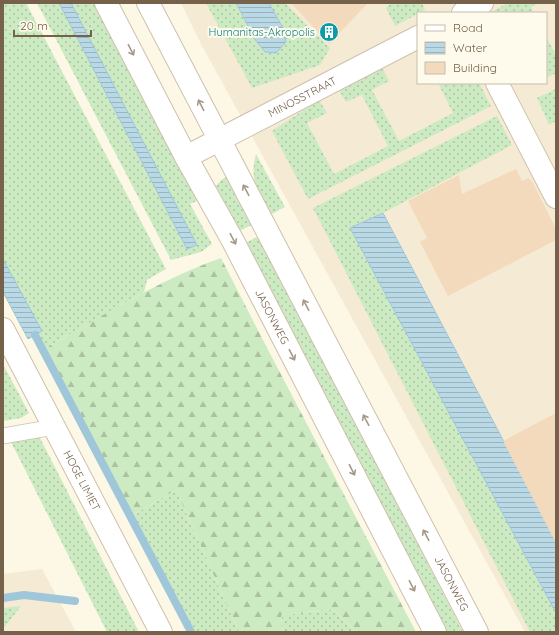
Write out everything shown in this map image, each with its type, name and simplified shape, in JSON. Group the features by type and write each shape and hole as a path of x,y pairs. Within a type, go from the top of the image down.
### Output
{"street":[{"name":"JASONWEG","path":"106,3 186,156 234,241 435,632"},
{"name":"JASONWEG","path":"148,3 477,632"},
{"path":"465,12 482,3"},
{"name":"MINOSSTRAAT","path":"186,156 417,38"},
{"path":"498,84 556,197"},
{"name":"HOGE LIMIET","path":"3,329 161,632"}],"lane":[{"path":"3,436 54,427"}],"shaded area":[{"path":"181,3 556,3 556,632 525,632 201,44"},
{"path":"42,569 76,632 3,632 3,574"}],"green space":[{"path":"3,3 26,3 166,269 147,280 144,292 41,351 3,278"},
{"path":"37,3 100,3 201,199 190,204 212,244 201,252 171,260"},
{"path":"206,3 236,3 256,41 283,28 269,3 285,3 330,48 320,65 252,88"},
{"path":"391,3 422,3 425,10 417,12 417,14 395,26 386,8"},
{"path":"508,3 539,3 531,7 534,12 491,12"},
{"path":"547,38 556,55 556,73 547,78"},
{"path":"382,68 389,81 372,90 399,141 453,113 438,84 480,84 491,106 308,199 272,131 319,100 327,113 307,123 334,174 388,146 362,95 346,102 339,90"},
{"path":"556,89 556,121 549,125 537,98"},
{"path":"497,116 512,145 383,213 350,228 556,613 556,632 530,632 313,208"},
{"path":"256,154 285,207 270,215 258,192 254,179 254,163"},
{"path":"228,176 254,224 239,231 216,186 221,180"},
{"path":"259,236 463,632 447,632 245,243"},
{"path":"221,258 416,632 356,632 333,609 281,615 283,632 239,632 176,490 129,517 41,351 152,288 174,277"},
{"path":"3,364 29,413 21,418 3,421"},
{"path":"39,436 139,632 107,632 11,442"},
{"path":"176,490 239,632 188,632 129,517"},
{"path":"21,606 3,629 3,608"},
{"path":"333,609 356,632 283,632 281,615"}],"water":[{"path":"59,3 71,3 197,245 187,249"},
{"path":"236,3 269,3 283,28 286,42 276,53 265,52 256,41"},
{"path":"383,213 556,540 556,613 350,228"},
{"path":"3,259 42,331 28,339 3,292"}],"building":[{"name":"Humanitas-Akropolis","path":"291,3 368,3 329,44"},
{"path":"516,169 522,181 529,178 533,183 556,229 556,240 448,296 420,242 427,238 408,201 459,175 462,194"},
{"path":"556,413 556,543 503,441"}],"waterway":[{"path":"35,335 191,632"},
{"path":"3,598 24,595 75,601"}],"place":[{"name":"Humanitas-Akropolis","path":"329,32"}]}
